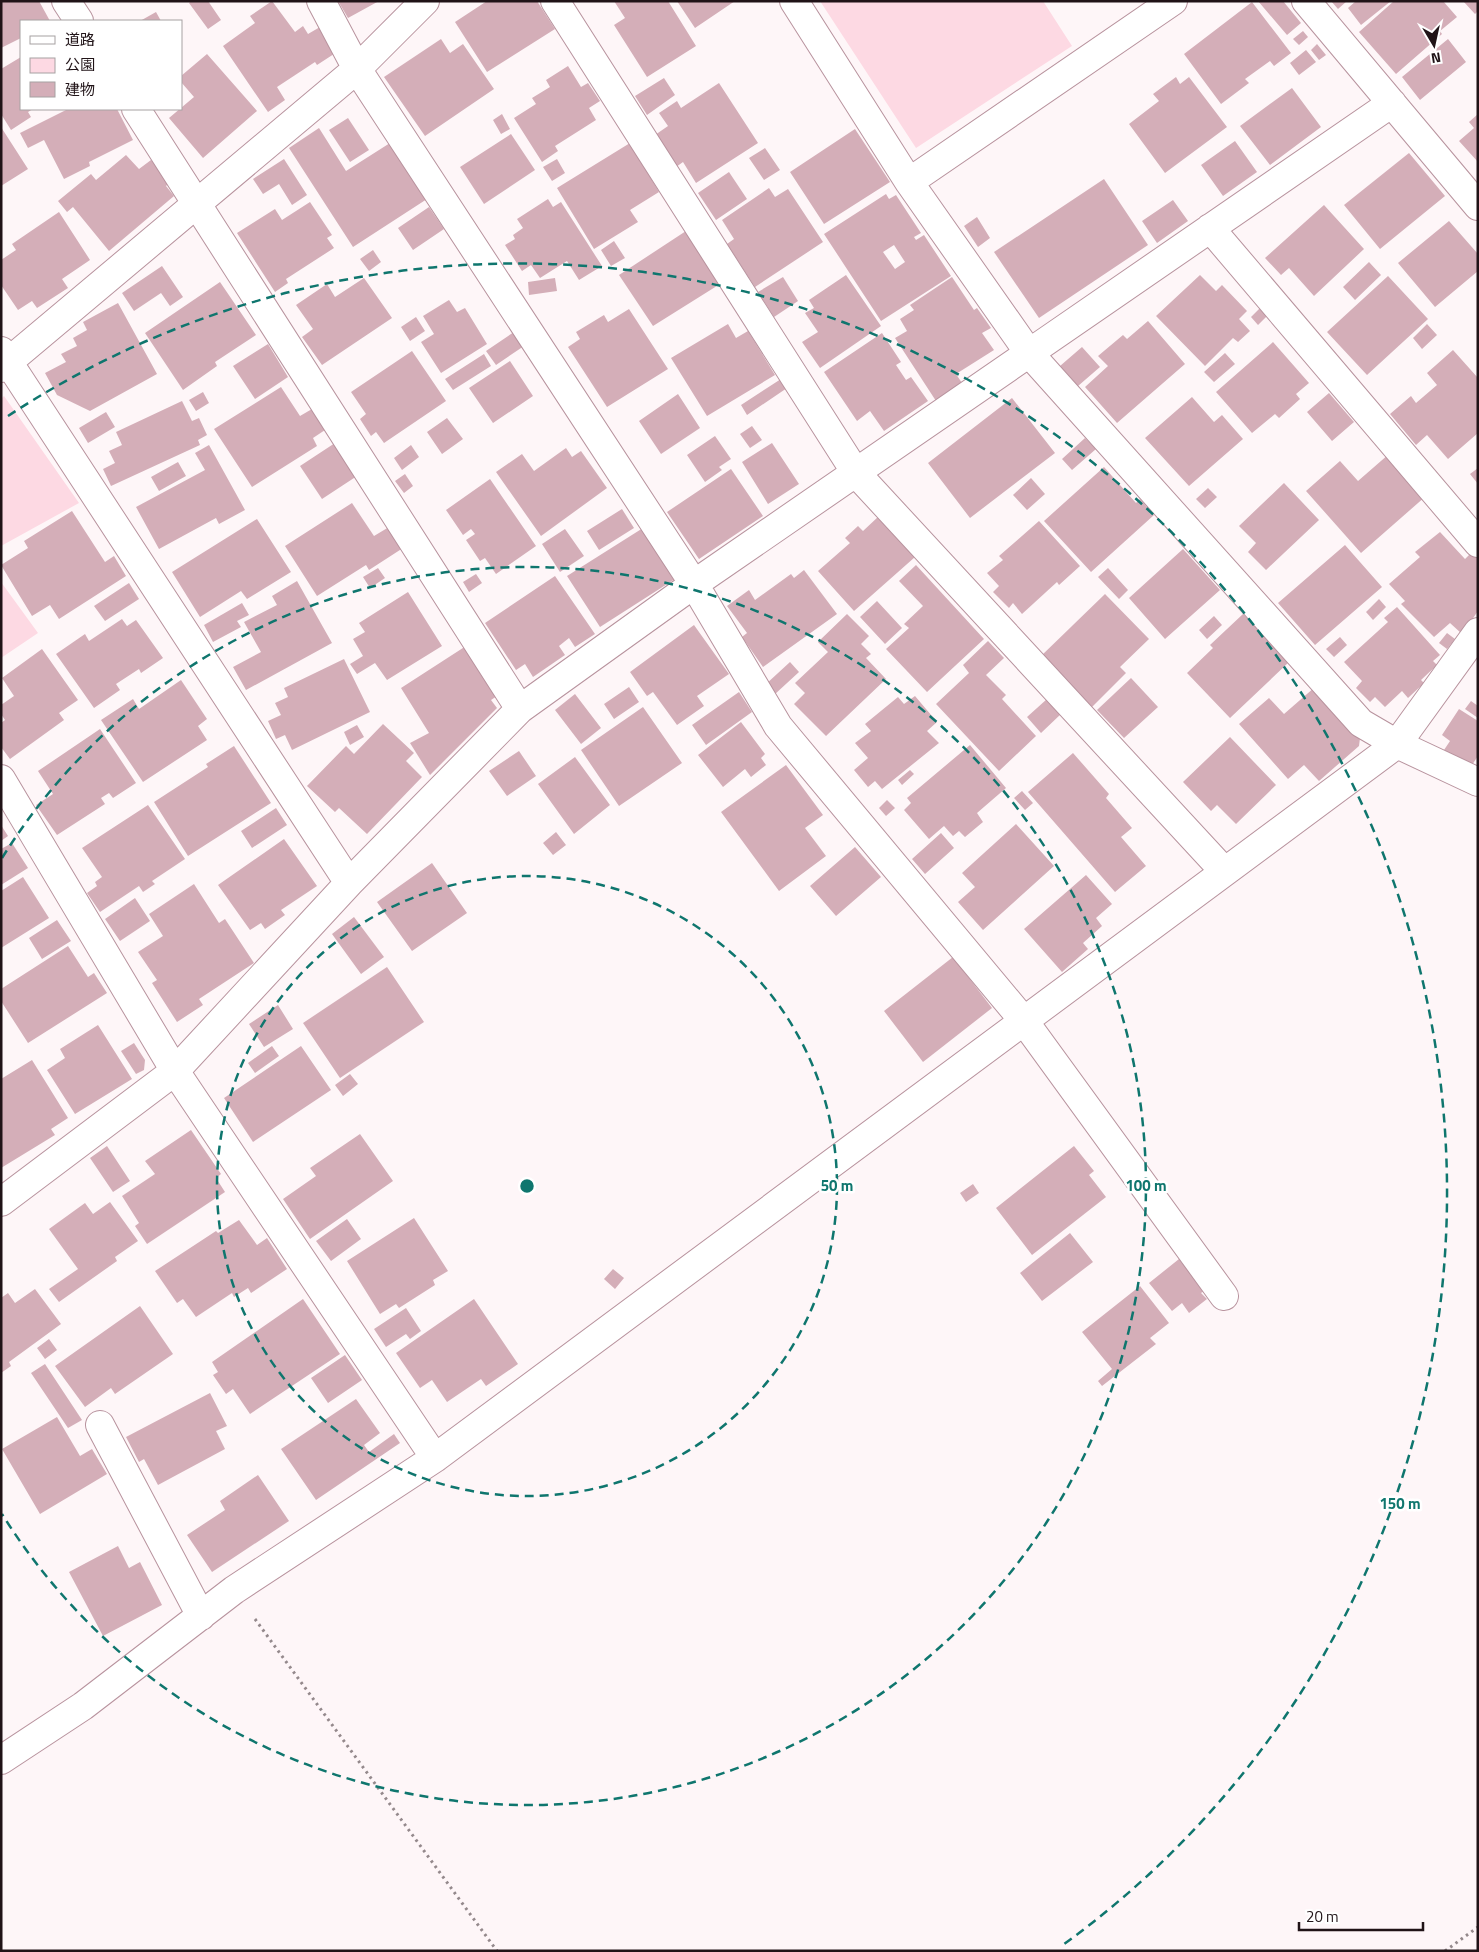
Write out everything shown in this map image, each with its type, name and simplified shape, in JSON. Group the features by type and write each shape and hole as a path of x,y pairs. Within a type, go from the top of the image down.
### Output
{"street":[{"path":"66,1 78,20"},
{"path":"321,1 357,68 694,584 778,726 1024,1021 1224,1296"},
{"path":"349,883 4,360 197,203 357,68 425,1"},
{"path":"556,1 856,472 1224,872"},
{"path":"794,1 909,182 1029,353 1361,723 1397,744 1478,782"},
{"path":"909,182 1173,1"},
{"path":"1306,1 1478,206"},
{"path":"1,1202 175,1071 349,883 520,709 694,584 1392,103"},
{"path":"137,110 520,709"},
{"path":"1210,228 1478,543"},
{"path":"1,1760 83,1706 234,1590 435,1458 1397,744 1478,632"},
{"path":"1,779 175,1071 435,1458"},
{"path":"100,1425 201,1616"}],"path":[{"path":"234,1590 497,1951"},
{"path":"1445,1951 1478,1927"}],"green space":[{"path":"820,1 1043,1 1072,46 916,148"},
{"path":"4,396 79,503 1,546 1,399"},
{"path":"1,582 38,633 1,658"}],"building":[{"path":"1,1 39,1 49,20 20,20 20,38 1,48"},
{"path":"191,1 208,1 221,20 208,29 189,3"},
{"path":"272,1 295,32 303,26 308,34 320,27 337,52 317,65 315,62 277,87 285,100 268,112 223,46 255,23 250,16"},
{"path":"338,1 379,1 348,18"},
{"path":"487,1 537,1 555,29 487,72 455,22"},
{"path":"614,1 668,1 696,46 647,77 614,25 625,18"},
{"path":"677,1 735,1 695,28"},
{"path":"1258,1 1283,1 1301,23 1287,35"},
{"path":"1331,1 1347,1 1338,9"},
{"path":"1356,1 1391,1 1361,25 1348,8"},
{"path":"1394,1 1443,1 1457,17 1440,31 1442,34 1396,74 1359,32"},
{"path":"1463,1 1478,1 1478,11 1475,14"},
{"path":"1252,2 1291,53 1274,66 1270,61 1245,79 1249,83 1221,104 1184,54"},
{"path":"156,12 160,20 142,20"},
{"path":"1303,31 1308,37 1299,45 1293,39"},
{"path":"441,39 450,53 463,44 494,89 425,136 384,77"},
{"path":"1448,39 1466,62 1420,100 1402,77"},
{"path":"1317,44 1326,55 1319,60 1311,50"},
{"path":"1306,50 1316,62 1299,75 1290,63"},
{"path":"207,54 257,111 203,158 169,118 179,110 182,110 182,107 194,97 182,83 182,75"},
{"path":"20,58 20,110 31,110 28,112 31,117 11,130 1,114 1,69"},
{"path":"568,66 581,87 588,83 600,101 589,108 596,120 555,146 558,151 542,162 514,118 536,104 532,98 550,87 546,80"},
{"path":"1176,77 1180,84 1189,77 1227,127 1165,173 1129,124 1159,101 1153,94"},
{"path":"664,78 675,95 647,115 635,96"},
{"path":"719,83 758,143 696,183 683,162 676,167 655,135 668,126 659,113 677,101 681,108"},
{"path":"1292,88 1321,127 1270,165 1240,126"},
{"path":"66,110 118,110 133,140 89,162 90,166 64,179 44,140 28,148 20,133"},
{"path":"502,114 510,129 501,134 493,120"},
{"path":"1478,114 1478,162 1459,141 1474,128 1469,122"},
{"path":"348,118 369,150 350,162 329,130"},
{"path":"1,127 28,169 1,186"},
{"path":"319,128 346,171 390,143 427,199 353,247 289,148"},
{"path":"855,129 890,182 824,224 790,172"},
{"path":"511,134 535,170 484,204 460,167"},
{"path":"1235,141 1257,172 1223,196 1201,165"},
{"path":"630,143 659,192 630,210 638,222 594,249 557,188"},
{"path":"765,148 780,170 764,180 749,158"},
{"path":"1409,153 1445,196 1380,249 1344,205"},
{"path":"126,155 139,169 151,160 170,182 166,186 174,196 109,251 73,207 67,212 58,201 91,174 96,180"},
{"path":"284,159 307,195 292,205 279,184 263,194 253,179"},
{"path":"557,159 565,173 552,181 543,167"},
{"path":"729,172 747,199 716,220 698,193"},
{"path":"1104,179 1148,245 1039,318 994,252"},
{"path":"769,188 775,197 788,189 823,242 755,287 727,244 734,239 722,220"},
{"path":"886,194 889,199 896,195 921,233 914,237 916,240 924,235 951,276 881,321 824,234","holes":["894,245 905,262 895,269 883,252"]},
{"path":"548,199 553,207 561,202 602,266 579,280 567,261 540,278 531,265 522,271 505,245 515,239 513,235 523,228 517,219"},
{"path":"1173,200 1188,221 1157,243 1142,221"},
{"path":"310,202 332,235 327,238 334,248 286,279 288,283 275,292 237,233 275,209 282,220"},
{"path":"1324,205 1364,249 1314,296 1289,268 1281,275 1265,258"},
{"path":"429,207 444,229 413,250 398,228"},
{"path":"59,212 90,260 62,279 68,288 37,308 32,301 18,310 1,285 1,260 16,250 12,244"},
{"path":"977,217 990,238 978,247 964,226"},
{"path":"1449,221 1478,254 1478,271 1435,307 1398,263"},
{"path":"686,231 720,284 653,326 619,275"},
{"path":"614,241 625,258 611,266 601,250"},
{"path":"373,250 381,262 369,271 360,259"},
{"path":"1369,262 1381,275 1355,300 1343,287"},
{"path":"162,266 183,297 170,306 161,293 134,311 122,293"},
{"path":"846,275 881,326 820,368 802,342 818,332 805,313 814,308 809,300"},
{"path":"1200,275 1216,291 1222,285 1247,311 1239,319 1250,331 1238,342 1233,338 1205,366 1156,316"},
{"path":"1388,276 1428,319 1367,375 1327,332"},
{"path":"783,277 798,301 774,317 758,292"},
{"path":"952,277 974,310 977,308 991,328 982,333 994,350 956,374 962,383 936,401 895,338 907,331 900,319 914,310 910,305"},
{"path":"364,278 392,318 322,365 302,337 313,329 296,305 327,284 335,297"},
{"path":"555,278 557,291 529,295 528,282"},
{"path":"220,282 256,335 215,362 217,366 183,390 145,333"},
{"path":"449,300 457,312 465,308 487,344 441,373 421,342 434,334 423,316"},
{"path":"118,303 157,374 90,411 57,395 45,373 66,362 61,354 77,346 73,338 87,330 83,322"},
{"path":"1260,308 1267,316 1258,325 1251,317"},
{"path":"629,309 668,369 607,407 568,347 580,339 576,332 604,315 608,322"},
{"path":"416,317 425,331 410,341 401,327"},
{"path":"1148,321 1185,364 1117,423 1085,387 1108,366 1098,356 1123,335 1127,339"},
{"path":"728,324 736,338 748,331 775,375 707,416 671,358"},
{"path":"1427,324 1437,335 1422,349 1413,338"},
{"path":"514,332 524,346 496,365 486,351"},
{"path":"882,333 901,362 896,365 906,380 911,377 928,401 884,431 870,411 857,421 824,372"},
{"path":"1273,342 1309,383 1296,394 1300,399 1279,418 1275,414 1252,433 1216,392"},
{"path":"268,344 288,377 255,399 233,366"},
{"path":"1082,347 1100,367 1078,386 1060,366"},
{"path":"1453,350 1478,378 1478,433 1448,459 1427,435 1416,445 1390,414 1411,396 1416,403 1437,385 1427,373"},
{"path":"412,351 446,401 384,443 376,432 371,436 360,419 366,414 351,392"},
{"path":"1225,353 1235,364 1214,382 1204,372"},
{"path":"484,354 491,366 453,390 445,379"},
{"path":"510,361 533,396 493,423 469,388"},
{"path":"781,379 787,388 747,415 741,405"},
{"path":"281,387 300,416 312,409 325,430 313,438 317,446 252,487 214,429"},
{"path":"203,392 209,403 196,411 189,400"},
{"path":"1329,393 1354,422 1332,441 1307,412"},
{"path":"678,394 700,428 661,454 639,421"},
{"path":"1192,397 1214,422 1222,415 1243,439 1189,486 1145,438"},
{"path":"1012,398 1055,453 970,518 928,463"},
{"path":"182,401 192,421 199,418 207,435 198,440 200,445 111,486 103,469 115,463 109,451 122,445 116,432"},
{"path":"106,412 115,427 88,443 79,428"},
{"path":"447,418 463,439 442,454 427,432"},
{"path":"752,426 762,440 750,448 740,434"},
{"path":"715,436 731,459 719,467 722,470 705,482 687,455"},
{"path":"1085,438 1096,449 1072,470 1062,459"},
{"path":"335,443 357,476 322,499 300,466"},
{"path":"772,443 799,484 768,504 742,462"},
{"path":"209,445 245,510 219,524 216,518 159,549 136,507 205,470 195,453"},
{"path":"411,445 419,457 402,470 394,458"},
{"path":"566,448 572,457 581,451 607,488 541,536 496,472 522,454 534,471"},
{"path":"1389,454 1426,496 1361,553 1306,491 1340,461 1358,481"},
{"path":"178,462 186,476 159,491 151,477"},
{"path":"1104,467 1136,503 1140,499 1154,515 1091,572 1044,521"},
{"path":"1478,468 1478,484 1470,474"},
{"path":"731,469 763,516 699,559 667,512"},
{"path":"405,474 413,486 404,493 395,481"},
{"path":"1031,478 1045,494 1027,510 1013,495"},
{"path":"490,479 536,546 496,574 485,558 480,561 466,540 475,534 471,529 463,535 446,510"},
{"path":"1284,483 1319,520 1266,570 1248,552 1256,543 1239,526"},
{"path":"1208,488 1217,497 1205,508 1196,499"},
{"path":"352,503 374,536 389,527 403,548 369,570 366,565 317,596 285,546"},
{"path":"622,509 634,528 599,550 587,531"},
{"path":"72,511 105,562 114,556 126,576 59,619 50,605 32,616 1,565 28,548 24,541"},
{"path":"879,516 915,557 854,611 818,571 850,543 845,538 858,526 863,531"},
{"path":"257,519 291,572 247,599 241,591 200,617 172,572"},
{"path":"1039,521 1080,566 1059,585 1057,582 1022,614 1013,603 1009,608 993,592 999,586 987,573 1003,560 999,556"},
{"path":"643,528 675,579 600,627 567,576"},
{"path":"565,529 584,556 560,572 542,544"},
{"path":"1440,532 1465,559 1472,552 1478,558 1478,611 1462,634 1450,623 1434,637 1401,604 1405,601 1389,584 1420,557 1415,552"},
{"path":"1345,545 1382,587 1315,645 1278,603"},
{"path":"1183,549 1220,590 1165,639 1129,598"},
{"path":"916,565 984,639 927,692 886,649 909,628 904,624 923,606 899,581"},
{"path":"378,568 385,578 370,588 363,577"},
{"path":"1108,568 1128,590 1119,599 1098,577"},
{"path":"804,570 837,614 763,667 742,637 747,633 727,606 749,590 755,600 791,574 794,578"},
{"path":"476,574 482,583 469,592 463,582"},
{"path":"555,576 595,634 575,647 569,638 559,646 565,655 533,677 525,664 516,670 485,623"},
{"path":"297,581 332,643 246,690 233,667 261,652 244,622 277,605 272,596"},
{"path":"129,583 139,599 105,621 94,606"},
{"path":"408,592 442,646 387,680 375,663 357,674 350,664 363,656 353,639 365,632 359,623"},
{"path":"1105,594 1149,639 1120,667 1126,673 1090,709 1039,658"},
{"path":"1379,599 1386,607 1373,620 1366,612"},
{"path":"877,601 902,628 885,644 860,617"},
{"path":"242,603 249,615 237,621 241,627 213,642 204,625"},
{"path":"1397,607 1440,655 1433,661 1437,665 1421,680 1424,683 1408,698 1402,691 1385,707 1375,697 1370,702 1356,688 1362,681 1344,662 1388,622 1384,618"},
{"path":"847,614 869,636 861,644 871,654 866,658 886,679 826,736 794,704 805,693 795,683 828,652 818,642"},
{"path":"1243,614 1289,662 1230,718 1187,673 1213,648 1210,645"},
{"path":"1214,616 1222,625 1207,639 1199,630"},
{"path":"122,619 127,626 136,620 163,658 141,673 139,669 116,684 120,690 94,708 56,654 85,634 89,641"},
{"path":"694,625 729,674 697,696 704,706 677,725 653,692 647,696 630,672"},
{"path":"1447,633 1455,639 1447,649 1439,643"},
{"path":"1340,637 1347,645 1334,657 1326,649"},
{"path":"988,641 1004,658 986,675 1006,695 1002,699 1036,736 999,771 936,704 969,673 963,665"},
{"path":"466,646 497,696 491,700 497,708 430,775 410,743 429,733 401,688"},
{"path":"42,649 78,700 59,713 64,720 10,759 1,747 1,723 5,720 1,714 1,705 14,696 2,678"},
{"path":"344,659 370,712 292,750 285,735 276,739 268,721 281,715 275,703 288,697 284,688"},
{"path":"790,662 799,672 774,695 765,685"},
{"path":"1131,678 1158,707 1124,738 1097,710"},
{"path":"181,680 207,719 198,726 207,740 143,782 101,720 133,699 139,709"},
{"path":"629,687 639,702 614,719 604,704"},
{"path":"1315,687 1360,738 1359,746 1319,781 1304,765 1288,779 1239,724 1269,698 1284,714"},
{"path":"739,692 752,712 706,745 692,725"},
{"path":"575,694 601,728 581,744 555,710"},
{"path":"915,696 937,722 927,731 939,743 882,789 875,781 868,787 854,770 868,758 855,743 871,731 865,724 898,697 904,704"},
{"path":"1047,699 1061,714 1041,733 1027,717"},
{"path":"1471,701 1478,706 1478,718 1465,709"},
{"path":"643,707 682,763 619,806 581,750"},
{"path":"1459,709 1478,721 1478,756 1468,771 1442,753 1450,741 1442,735"},
{"path":"741,722 765,754 761,758 766,765 751,777 745,769 723,787 698,755"},
{"path":"383,724 414,753 406,761 422,777 367,834 339,808 335,812 307,786 346,746 354,754"},
{"path":"357,725 364,737 350,745 344,732"},
{"path":"100,729 136,783 113,798 109,793 101,798 105,804 57,835 36,805 53,794 38,771"},
{"path":"1230,737 1276,785 1236,824 1217,805 1211,811 1183,782"},
{"path":"970,745 1006,788 977,813 983,822 965,837 959,831 953,836 944,826 929,839 904,810 911,803 907,798"},
{"path":"234,746 271,803 188,856 154,802 208,767 206,764"},
{"path":"519,751 536,776 507,796 489,771"},
{"path":"1073,753 1109,794 1106,798 1132,828 1121,837 1146,866 1115,892 1028,792"},
{"path":"575,757 610,805 574,834 538,784"},
{"path":"786,765 823,815 805,828 826,856 779,891 721,812"},
{"path":"910,770 914,774 902,785 898,780"},
{"path":"1022,791 1033,803 1025,810 1014,798"},
{"path":"887,800 895,808 886,816 879,808"},
{"path":"148,805 185,859 152,881 155,884 143,892 139,886 100,912 87,893 97,886 95,882 102,877 82,848"},
{"path":"276,808 287,825 252,848 241,831"},
{"path":"1016,824 1054,866 983,930 958,902 975,887 962,873"},
{"path":"1,825 8,836 1,841"},
{"path":"556,832 566,845 553,855 543,843"},
{"path":"941,833 954,848 925,874 912,859"},
{"path":"284,839 317,886 281,910 285,915 265,929 261,923 250,930 218,885"},
{"path":"12,843 28,868 1,885 1,849"},
{"path":"855,847 881,877 836,916 810,886"},
{"path":"432,863 467,913 412,951 377,902"},
{"path":"1086,875 1112,904 1096,918 1102,926 1083,943 1088,949 1062,972 1024,929"},
{"path":"23,877 49,918 1,948 1,891"},
{"path":"194,884 219,923 225,919 254,963 199,999 203,1005 177,1022 152,983 157,980 138,952 163,936 149,914"},
{"path":"135,898 150,921 120,941 105,919"},
{"path":"354,917 384,957 361,974 332,934"},
{"path":"57,920 71,941 42,959 29,938"},
{"path":"68,946 88,977 94,973 107,993 28,1043 1,1001 1,989"},
{"path":"953,957 992,1008 923,1062 884,1011"},
{"path":"387,967 424,1022 340,1078 303,1023"},
{"path":"278,1005 293,1029 264,1047 249,1024"},
{"path":"98,1025 132,1079 75,1114 47,1070 65,1058 60,1049"},
{"path":"134,1043 145,1060 144,1070 136,1074 121,1051"},
{"path":"272,1046 279,1056 255,1073 248,1063"},
{"path":"301,1046 331,1090 253,1142 224,1098"},
{"path":"32,1060 68,1118 51,1129 55,1135 1,1168 1,1079"},
{"path":"350,1074 358,1084 343,1096 335,1085"},
{"path":"191,1130 221,1174 216,1178 225,1192 147,1244 135,1226 139,1223 122,1196 155,1174 145,1161"},
{"path":"360,1134 393,1181 310,1239 283,1199 316,1176 310,1168"},
{"path":"107,1146 130,1181 113,1192 90,1158"},
{"path":"1074,1146 1094,1171 1089,1175 1106,1197 1032,1255 996,1208"},
{"path":"973,1184 979,1193 966,1202 960,1193"},
{"path":"110,1202 138,1241 115,1257 117,1261 59,1302 49,1289 78,1269 49,1229 85,1203 93,1214"},
{"path":"414,1218 448,1271 433,1280 435,1285 399,1308 396,1304 380,1314 347,1261"},
{"path":"347,1219 361,1239 331,1261 316,1241"},
{"path":"239,1220 257,1245 267,1238 287,1269 251,1293 248,1288 234,1297 232,1293 196,1317 183,1299 177,1303 155,1271 216,1231 218,1233"},
{"path":"1070,1233 1093,1262 1042,1301 1020,1273"},
{"path":"1179,1259 1204,1291 1201,1293 1207,1299 1189,1313 1182,1303 1172,1311 1149,1283"},
{"path":"613,1269 624,1278 615,1289 604,1279"},
{"path":"1140,1286 1169,1323 1150,1338 1156,1344 1102,1386 1098,1381 1112,1369 1082,1332"},
{"path":"35,1289 61,1324 9,1362 11,1366 1,1373 1,1298 8,1293 15,1303"},
{"path":"303,1299 340,1354 250,1414 233,1389 226,1394 213,1375 218,1372 212,1362"},
{"path":"474,1299 518,1364 486,1386 481,1379 447,1402 432,1380 420,1388 396,1353"},
{"path":"140,1306 173,1354 115,1394 111,1388 85,1407 55,1366"},
{"path":"406,1308 421,1331 410,1339 406,1334 386,1347 374,1329"},
{"path":"49,1339 57,1350 45,1359 37,1348"},
{"path":"345,1355 362,1380 328,1403 311,1378"},
{"path":"45,1364 82,1420 68,1428 31,1373"},
{"path":"210,1393 227,1426 216,1431 225,1449 158,1485 144,1459 139,1462 126,1437"},
{"path":"356,1399 380,1433 364,1445 369,1452 394,1434 400,1443 316,1500 281,1449"},
{"path":"57,1417 80,1456 92,1449 107,1474 40,1514 2,1449"},
{"path":"258,1475 289,1521 212,1572 187,1535 225,1510 220,1501"},
{"path":"118,1546 129,1568 140,1562 162,1605 103,1636 69,1572"}]}
